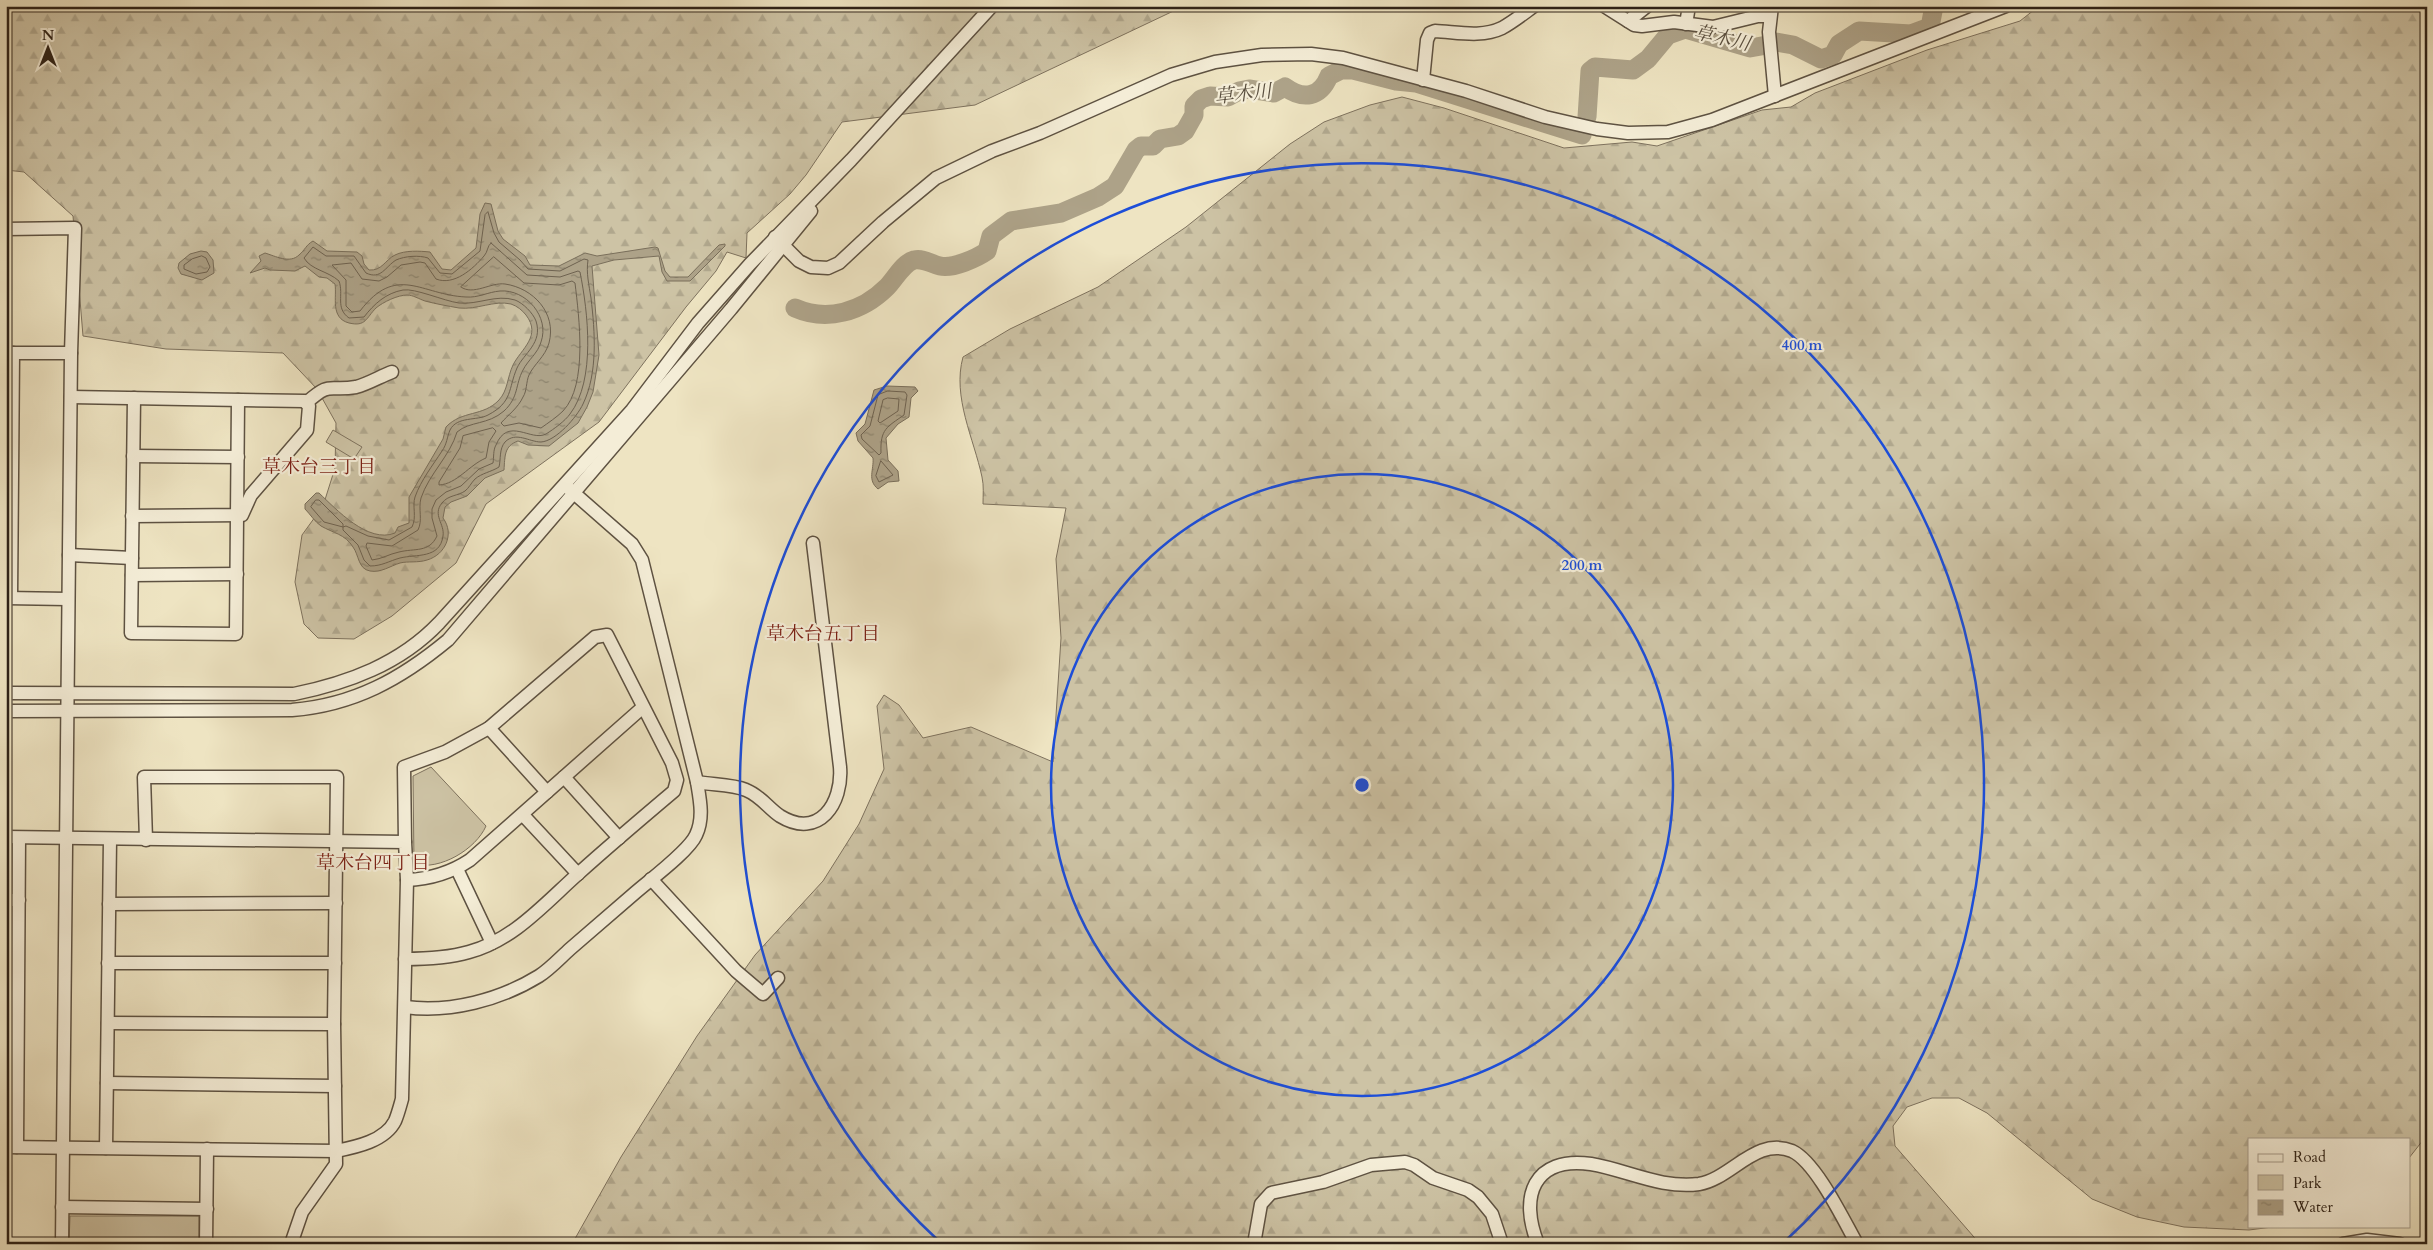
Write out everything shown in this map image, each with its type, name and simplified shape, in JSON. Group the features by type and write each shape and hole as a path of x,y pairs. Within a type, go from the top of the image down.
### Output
{"street":[{"path":"6,711 292,710 321,708 370,691 420,663 448,640 568,488 779,242 992,6"},
{"path":"1423,80 1427,40 1430,33 1478,34 1490,32 1512,23 1534,6"},
{"path":"1604,6 1630,27 1652,26 1670,22 1713,27 1758,16 1770,11 1775,96"},
{"path":"1630,27 1647,6"},
{"path":"1686,24 1689,6"},
{"path":"779,242 799,261 811,267 828,268 839,263 883,222 936,178 992,151 1040,133 1171,75 1215,62 1262,55 1311,54 1343,58 1466,91 1545,117 1597,130 1628,133 1668,132 1683,130 1775,96 2006,6"},
{"path":"6,229 75,228 71,353 62,1244"},
{"path":"68,599 9,598 10,353 71,353"},
{"path":"306,403 322,389 356,386 392,372"},
{"path":"71,397 305,401 308,406 307,430 251,495 242,515 132,516"},
{"path":"134,398 131,633 236,634 238,400"},
{"path":"133,456 238,457"},
{"path":"6,693 294,694 326,688 355,678 400,656 426,637 568,488"},
{"path":"404,1007 417,1009 484,1000 513,990 540,975 689,844 696,835 701,808 697,782 642,560 632,544 568,488"},
{"path":"697,782 744,789 765,801 780,816 798,822 817,821 832,808 836,801 841,779 840,767 813,543"},
{"path":"69,555 132,558"},
{"path":"132,575 237,574"},
{"path":"19,838 13,900 11,1147 336,1152 356,1147 378,1137 394,1123 402,1098 404,959 407,880 404,768 445,752 488,728 595,637 607,636 642,708 672,763 676,780 674,791 578,874 540,910 508,934 469,952 433,959 404,959"},
{"path":"407,880 457,868 470,860 642,708"},
{"path":"488,728 547,792"},
{"path":"146,840 144,777 337,777 334,1024 336,1164 302,1212 291,1244"},
{"path":"564,777 619,838"},
{"path":"523,815 578,874"},
{"path":"6,837 110,840 337,840 405,842"},
{"path":"106,1148 110,840"},
{"path":"457,868 492,943"},
{"path":"650,879 736,971 763,994 778,978"},
{"path":"109,904 336,903"},
{"path":"108,963 335,963"},
{"path":"108,1023 334,1024"},
{"path":"107,1083 335,1086"},
{"path":"1538,1244 1530,1221 1530,1195 1536,1181 1555,1168 1590,1164 1660,1182 1685,1185 1713,1180 1756,1153 1775,1148 1795,1152 1802,1160 1833,1199 1857,1244"},
{"path":"206,1244 207,1149"},
{"path":"1254,1244 1261,1204 1271,1193 1323,1182 1371,1166 1405,1162 1414,1165 1433,1178 1468,1190 1478,1197 1492,1214 1502,1244"},
{"path":"62,1207 207,1209"},
{"path":"2343,1244 2367,1240 2400,1244"}],"green space":[{"path":"6,6 1184,6 975,105 842,122 806,175 790,194 747,233 746,258 727,252 716,271 686,307 599,422 486,504 456,563 392,616 354,639 318,638 304,624 295,582 302,535 323,506 335,468 336,423 317,389 283,353 166,349 83,336 73,216 24,172 6,170"},
{"path":"2039,6 2427,6 2427,1135 2410,1157 2410,1138 2248,1138 2248,1228 2264,1228 2249,1230 2184,1227 2137,1217 2092,1199 1987,1113 1959,1098 1932,1098 1907,1107 1893,1126 1895,1146 1980,1244 572,1244 621,1157 697,1036 755,955 823,881 859,824 884,769 877,706 884,695 899,705 923,738 971,727 1053,762 1061,638 1056,559 1066,508 983,504 982,477 962,403 960,372 963,357 1010,329 1098,287 1186,227 1290,144 1324,122 1370,105 1402,97 1444,108 1564,148 1632,142 1657,146 1762,110 1791,107 1815,93 1927,50 2020,21"},
{"path":"333,430 362,447 354,459 326,442"},
{"path":"431,767 486,826 474,843 456,856 435,864 414,864 413,776"},
{"path":"6,969 11,969 9,1073 6,1073"},
{"path":"70,1216 199,1216 199,1244 69,1244"}],"water":[{"path":"485,203 491,204 498,231 503,239 525,256 530,265 559,266 585,253 597,256 655,247 658,248 665,271 670,277 688,277 719,245 725,244 725,246 690,281 667,281 662,272 659,256 614,260 592,266 599,355 593,392 578,423 549,446 528,445 518,441 513,443 506,452 504,470 485,478 467,496 451,502 445,507 443,518 448,531 448,537 439,554 424,561 400,563 382,570 366,570 361,565 350,543 343,536 319,524 305,509 305,504 316,493 319,493 343,516 374,534 385,535 395,533 398,527 409,523 409,497 443,439 446,427 459,418 486,409 499,400 504,392 513,365 529,342 532,329 530,323 523,311 511,304 498,303 472,308 459,308 429,302 414,296 403,295 383,303 362,323 349,323 339,317 337,312 335,284 327,278 319,277 305,266 295,271 265,268 250,273 261,261 259,256 265,253 287,259 295,258 313,241 327,251 357,252 362,256 364,264 369,270 377,269 399,253 417,251 430,252 442,269 451,270 476,248 480,214"},
{"path":"201,251 207,252 213,260 214,273 202,280 181,274 178,268 179,263 190,254"},
{"path":"887,386 915,387 918,391 911,398 909,417 898,424 886,438 888,460 898,471 899,481 888,482 878,489 872,478 873,458 858,441 856,433 865,424 874,390"}],"waterway":[{"name":"草木川","path":"1776,42 1793,45 1821,59 1833,55 1839,44 1859,31 1911,34 1930,27 1934,6"},
{"name":"草木川","path":"1587,117 1590,71 1595,67 1633,70 1648,59 1668,35 1685,29 1750,48 1767,45"},
{"name":"草木川","path":"795,308 819,314 832,314 855,308 877,296 903,268 914,260 921,260 945,267 965,262 987,251 991,236 1011,221 1061,213 1098,197 1115,186 1136,150 1141,146 1153,146 1160,139 1178,136 1185,131 1194,115 1194,106 1201,99 1210,96 1228,97 1239,91 1249,89 1274,93 1285,87 1298,94 1310,95 1321,89 1329,76 1341,70 1353,70 1396,81 1416,83 1582,135"}],"district":[{"name":"草木台三丁目","path":"319,467"},
{"name":"草木台五丁目","path":"823,634"},
{"name":"草木台四丁目","path":"373,863"}]}
